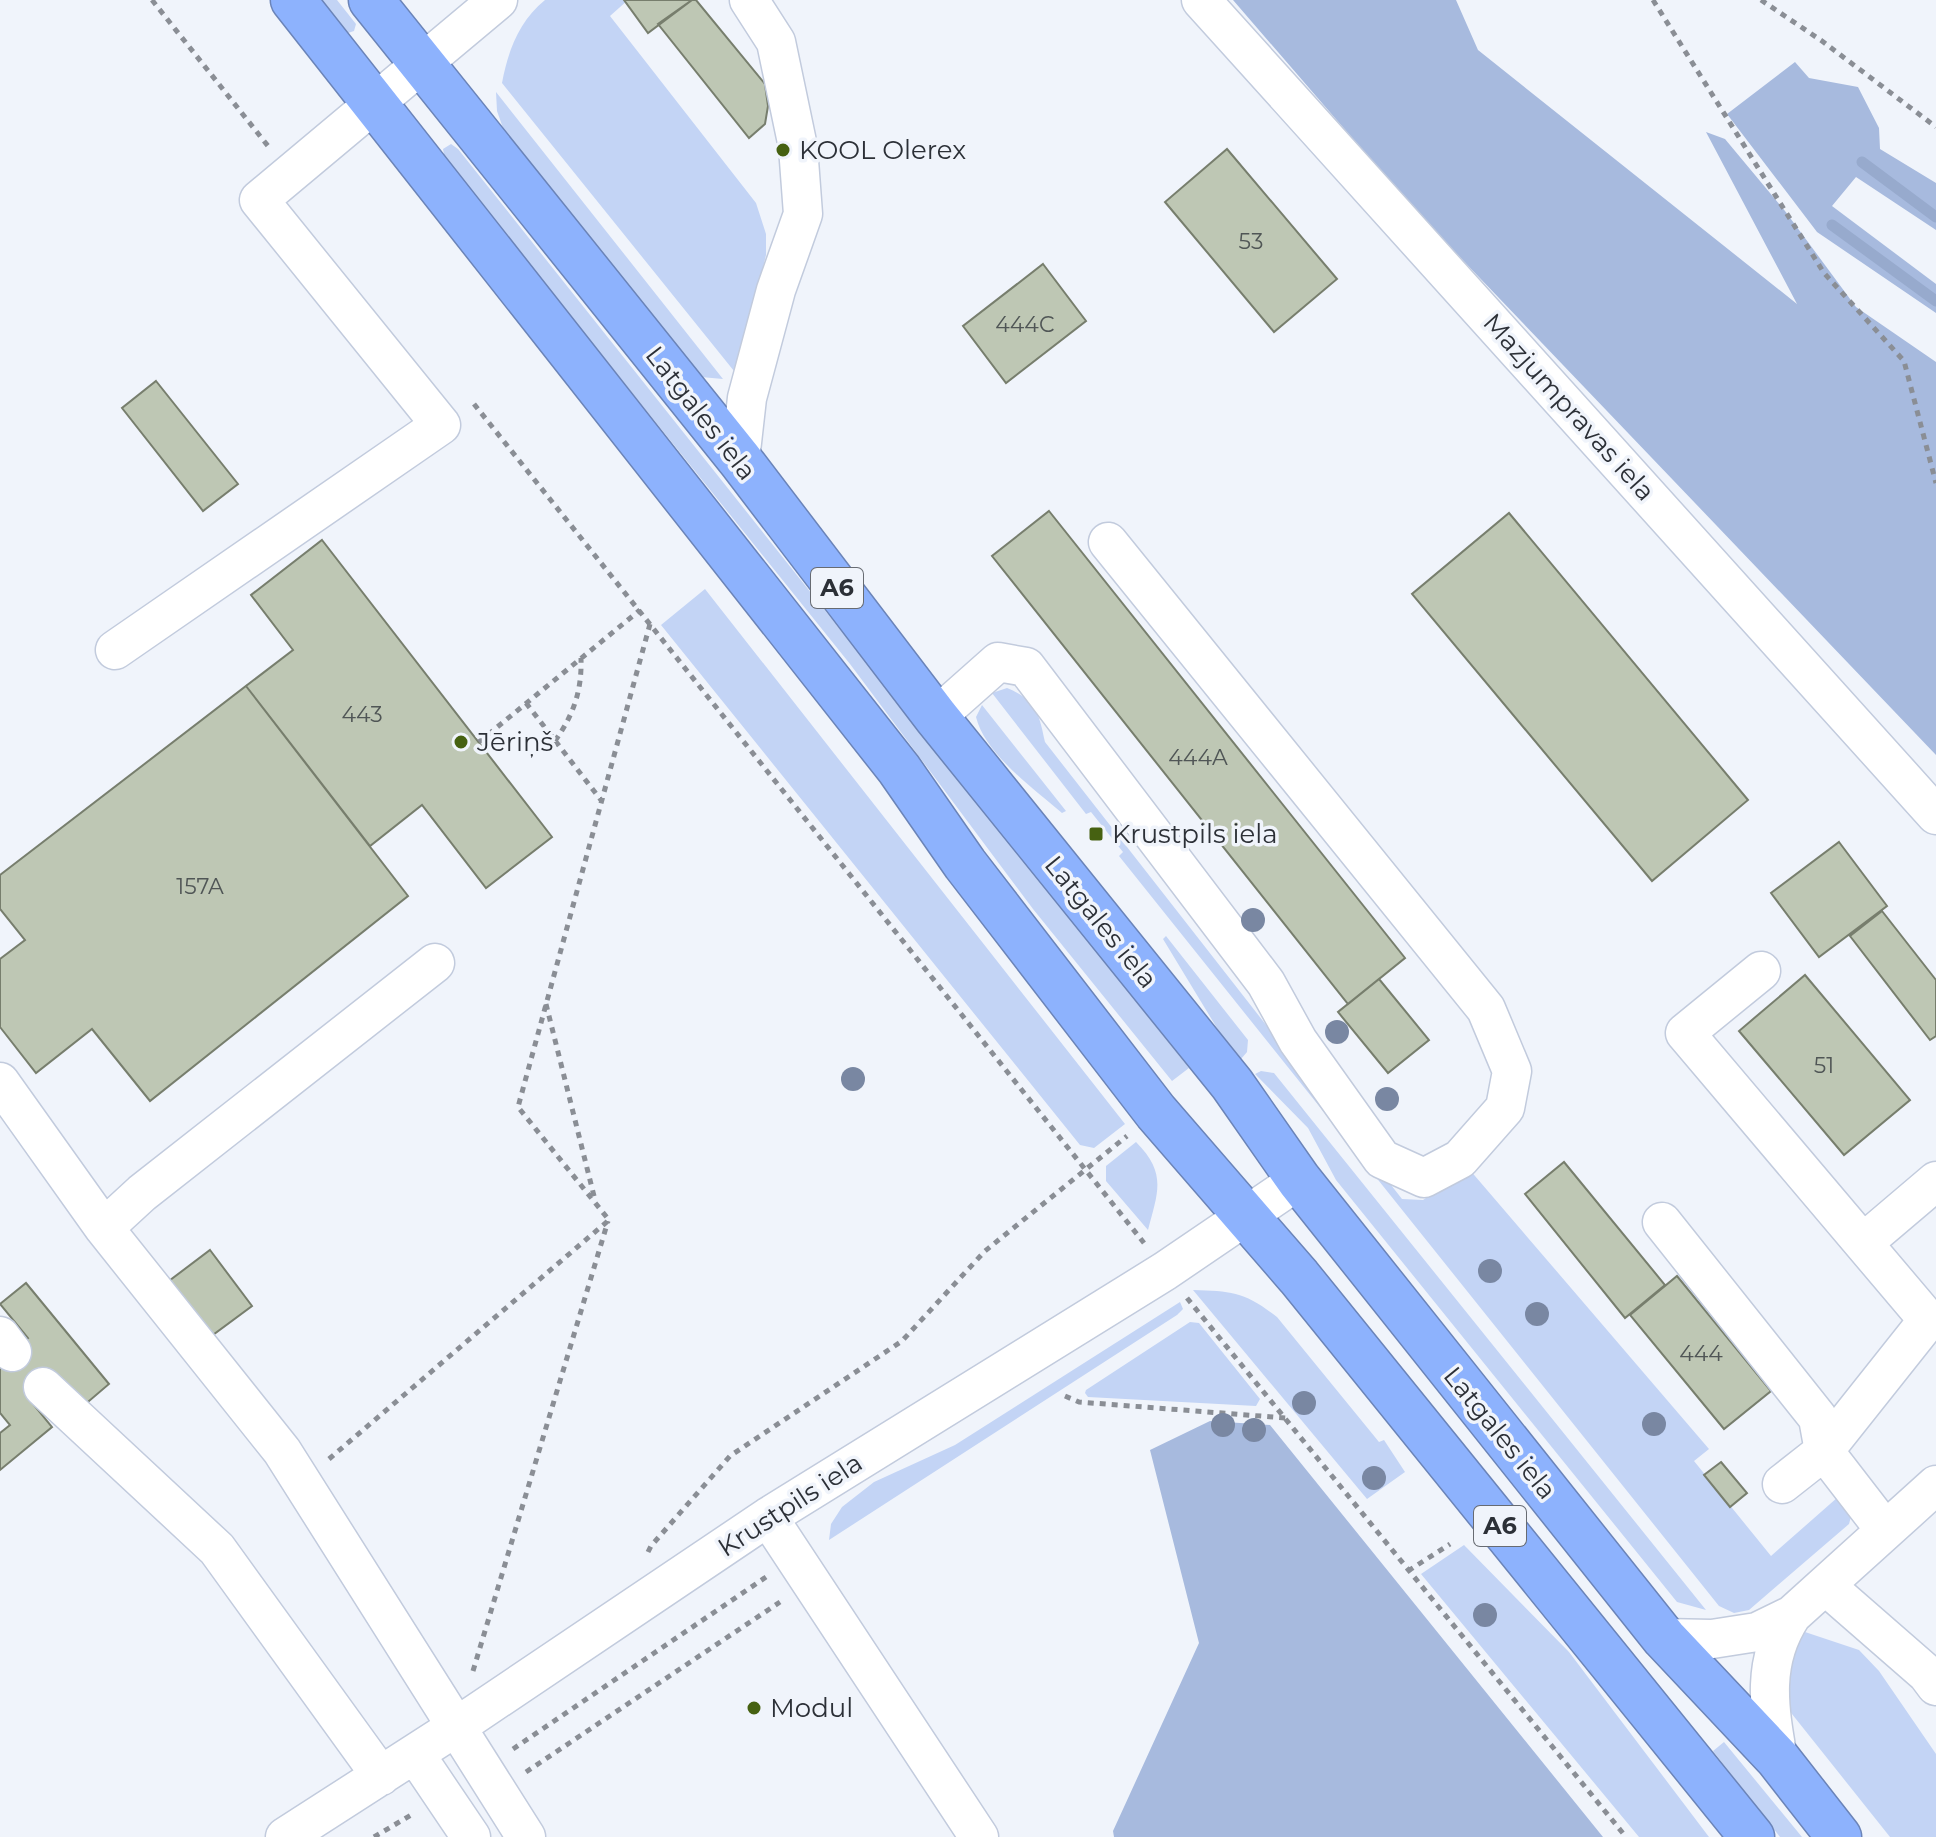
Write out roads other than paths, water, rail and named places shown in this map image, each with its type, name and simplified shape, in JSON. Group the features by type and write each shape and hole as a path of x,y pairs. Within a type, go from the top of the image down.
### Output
{"highway":[{"name":"A6","path":"293,0 899,769 965,864 1156,1112 1247,1216 1752,1837"},
{"name":"Latgales iela","path":"371,0 740,460 936,717 1232,1084 1299,1180 1664,1638 1778,1759 1839,1837"}],"street":[{"path":"115,650 441,425 259,200 498,0"},
{"path":"740,460 747,398 776,290 803,214 798,147 776,42 749,0"},
{"name":"Mazjumpravas iela","path":"1201,0 1936,815"},
{"path":"936,717 998,662 1026,667 1266,983 1298,1041 1382,1159 1424,1178 1460,1159 1505,1108 1512,1071 1486,1009 1108,542"},
{"path":"104,1228 142,1193 435,963"},
{"path":"1761,971 1685,1033 1932,1320 1824,1451 1782,1484"},
{"path":"0,1082 104,1228 282,1451 526,1837"},
{"name":"Krustpils iela","path":"285,1837 456,1727 768,1517 1165,1271 1299,1180"},
{"path":"1863,1243 1936,1181"},
{"path":"1662,1222 1818,1418 1824,1451 1885,1530"},
{"path":"43,1387 217,1549 381,1776"},
{"path":"1664,1638 1712,1639 1757,1632 1792,1615 1936,1485"},
{"path":"768,1517 979,1837"},
{"path":"1826,1586 1932,1680"},
{"path":"1778,1759 1768,1686 1772,1661 1784,1627 1792,1615"},
{"path":"415,1754 471,1837"}],"waterway":[{"path":"1862,162 1936,217"},
{"path":"1832,225 1936,301"}],"place":[{"name":"KOOL Olerex","path":"783,150"},
{"name":"Jēriņš","path":"461,742"},
{"name":"Krustpils iela","path":"1096,834"},
{"name":"Modul","path":"754,1708"}]}
